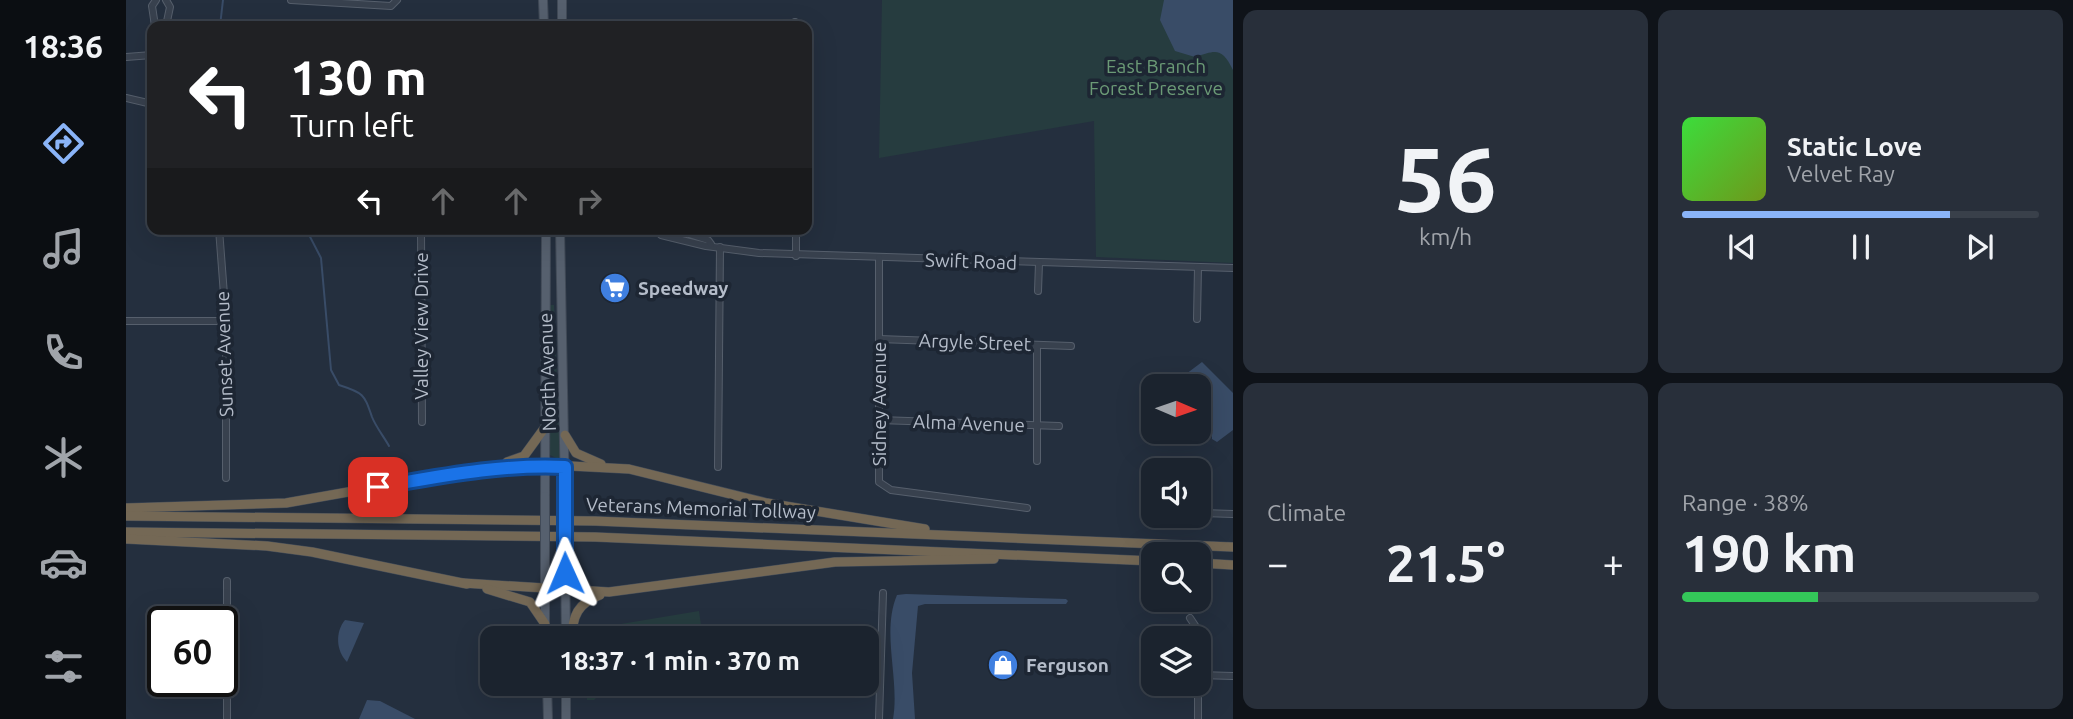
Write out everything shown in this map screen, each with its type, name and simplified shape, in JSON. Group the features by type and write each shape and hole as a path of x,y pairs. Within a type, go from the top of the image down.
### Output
{"highway":[{"path":"126,508 286,503 489,467 524,456 544,430"},
{"path":"565,435 576,453 613,467 767,503 975,537"},
{"path":"489,467 613,467"},
{"name":"Veterans Memorial Tollway","path":"126,516 595,521 1233,547"},
{"name":"Veterans Memorial Tollway","path":"126,532 595,537 1141,560"},
{"path":"126,539 267,546 312,552 523,598 536,606 545,624"},
{"path":"464,583 545,586 566,592 609,592 835,562 1071,557"},
{"path":"1211,564 1233,565"},
{"path":"572,626 579,607 588,600 609,592"}],"main road":[{"path":"543,0 544,21"},
{"path":"562,0 562,21"},
{"name":"North Avenue","path":"545,235 545,624"},
{"name":"North Avenue","path":"560,235 566,626"},
{"path":"560,257 565,235"},
{"path":"547,696 548,719"},
{"path":"566,696 566,719"}],"street":[{"path":"154,21 152,6 156,0"},
{"path":"166,0 170,7 167,21"},
{"path":"291,0 380,6 391,6 397,0"},
{"path":"126,57 147,55"},
{"path":"126,98 147,103"},
{"name":"Sunset Avenue","path":"219,235 226,321 226,478"},
{"name":"Valley View Drive","path":"421,235 422,422"},
{"name":"Swift Road","path":"660,235 706,246 711,244"},
{"name":"Swift Road","path":"692,235 720,247 796,256 1233,268"},
{"path":"796,235 796,256"},
{"path":"718,467 720,247"},
{"name":"Sidney Avenue","path":"879,258 879,482 886,488 1027,508"},
{"path":"1038,291 1039,263"},
{"path":"1197,319 1198,267"},
{"path":"126,321 226,321"},
{"name":"Argyle Street","path":"879,339 1071,346"},
{"path":"1037,345 1037,461"},
{"name":"Alma Avenue","path":"879,420 1059,426"},
{"path":"1211,513 1233,514"},
{"path":"227,581 227,719"},
{"path":"879,719 883,593"},
{"path":"1190,618 1195,626"},
{"path":"1211,675 1233,676"},
{"path":"1198,696 1198,719"}],"green space":[{"name":"East Branch Forest Preserve","path":"882,0 1233,0 1233,263 1096,257 1094,121 879,158"},
{"path":"550,305 554,305 560,460 548,454"},
{"path":"699,611 701,626 609,626"},
{"path":"587,696 598,696 594,700 587,700"}],"water":[{"path":"1164,0 1233,0 1233,70 1225,57 1218,52 1195,57 1175,51 1160,20"},
{"path":"1202,362 1233,393 1233,430 1217,442 1212,439 1211,374 1186,374"},
{"path":"897,595 1068,601 1066,604 918,606 912,673 915,719 893,719 895,704 891,625"},
{"path":"345,620 364,623 347,662 343,658 338,641"},
{"path":"367,700 380,701 415,719 359,719"}],"waterway":[{"path":"221,21 223,0"},
{"path":"309,235 321,258 331,370 339,385 362,395 389,446"}],"place":[{"name":"Speedway","path":"615,288"},
{"name":"Ferguson","path":"1003,665"}],"route":[{"path":"378,487 489,467 531,464 565,467 565,573"}]}
